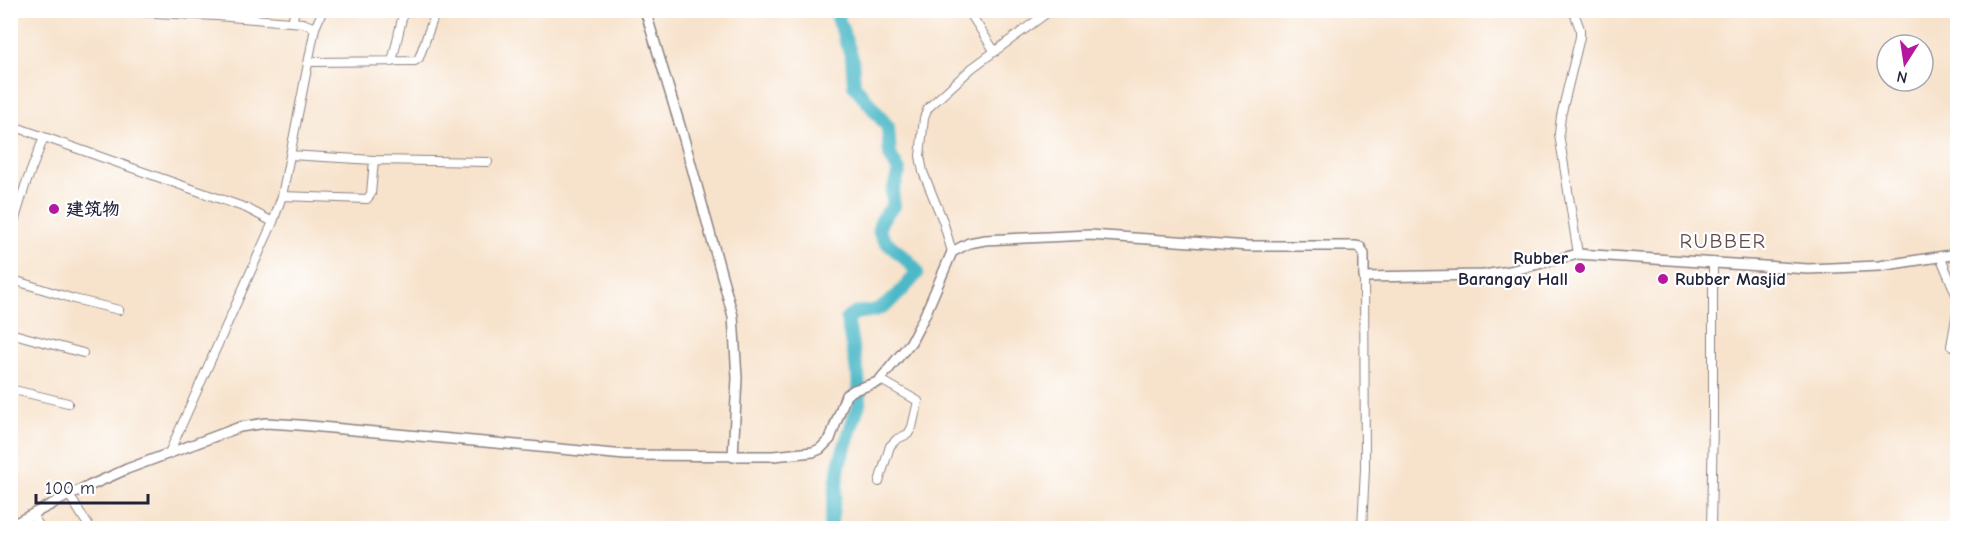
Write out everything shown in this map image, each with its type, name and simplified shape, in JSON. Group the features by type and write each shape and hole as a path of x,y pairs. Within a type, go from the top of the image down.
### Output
{"street":[{"path":"94,10 247,15 309,24 315,28"},
{"path":"292,22 295,10"},
{"path":"169,453 273,222 282,196 315,28 323,10"},
{"path":"392,62 404,10"},
{"path":"645,10 733,316 737,378 733,457"},
{"path":"968,10 995,52"},
{"path":"952,252 943,221 923,172 920,156 921,128 928,108 972,68 1052,10"},
{"path":"1573,10 1581,29 1581,37 1561,116 1559,134 1578,254"},
{"path":"309,62 414,62 419,58 436,11"},
{"path":"10,125 246,208 273,222"},
{"path":"10,235 25,186 44,137"},
{"path":"290,155 374,160 488,162"},
{"path":"282,196 367,199 371,194 374,160"},
{"path":"10,526 69,495 127,469 240,427 266,423 598,454 733,457 792,455 820,449 833,434 844,398 854,390 870,386 881,380 911,342 952,252 969,243 985,240 1090,235 1250,246 1355,246 1360,248 1364,254 1365,469 1362,528"},
{"path":"1364,278 1483,275 1510,271 1578,254 1808,268 1879,266 1958,254"},
{"path":"1940,256 1958,299"},
{"path":"1711,528 1713,262"},
{"path":"10,279 119,310"},
{"path":"1950,346 1958,307"},
{"path":"10,333 83,353"},
{"path":"879,482 890,446 897,439 908,434 912,427 918,401 881,380"},
{"path":"10,389 68,403"},
{"path":"69,495 90,528"},
{"path":"32,515 41,528"}],"waterway":[{"path":"830,528 839,465 860,400 858,376 847,319 854,314 874,310 888,303 917,273 881,235 880,227 884,217 894,206 892,194 899,171 890,155 888,127 854,85 852,58 838,18 838,10"}],"place":[{"name":"建筑物","path":"54,209"},
{"name":"Rubber Barangay Hall","path":"1580,268"},
{"name":"Rubber Masjid","path":"1663,279"}],"district":[{"name":"RUBBER","path":"1723,241"}]}
